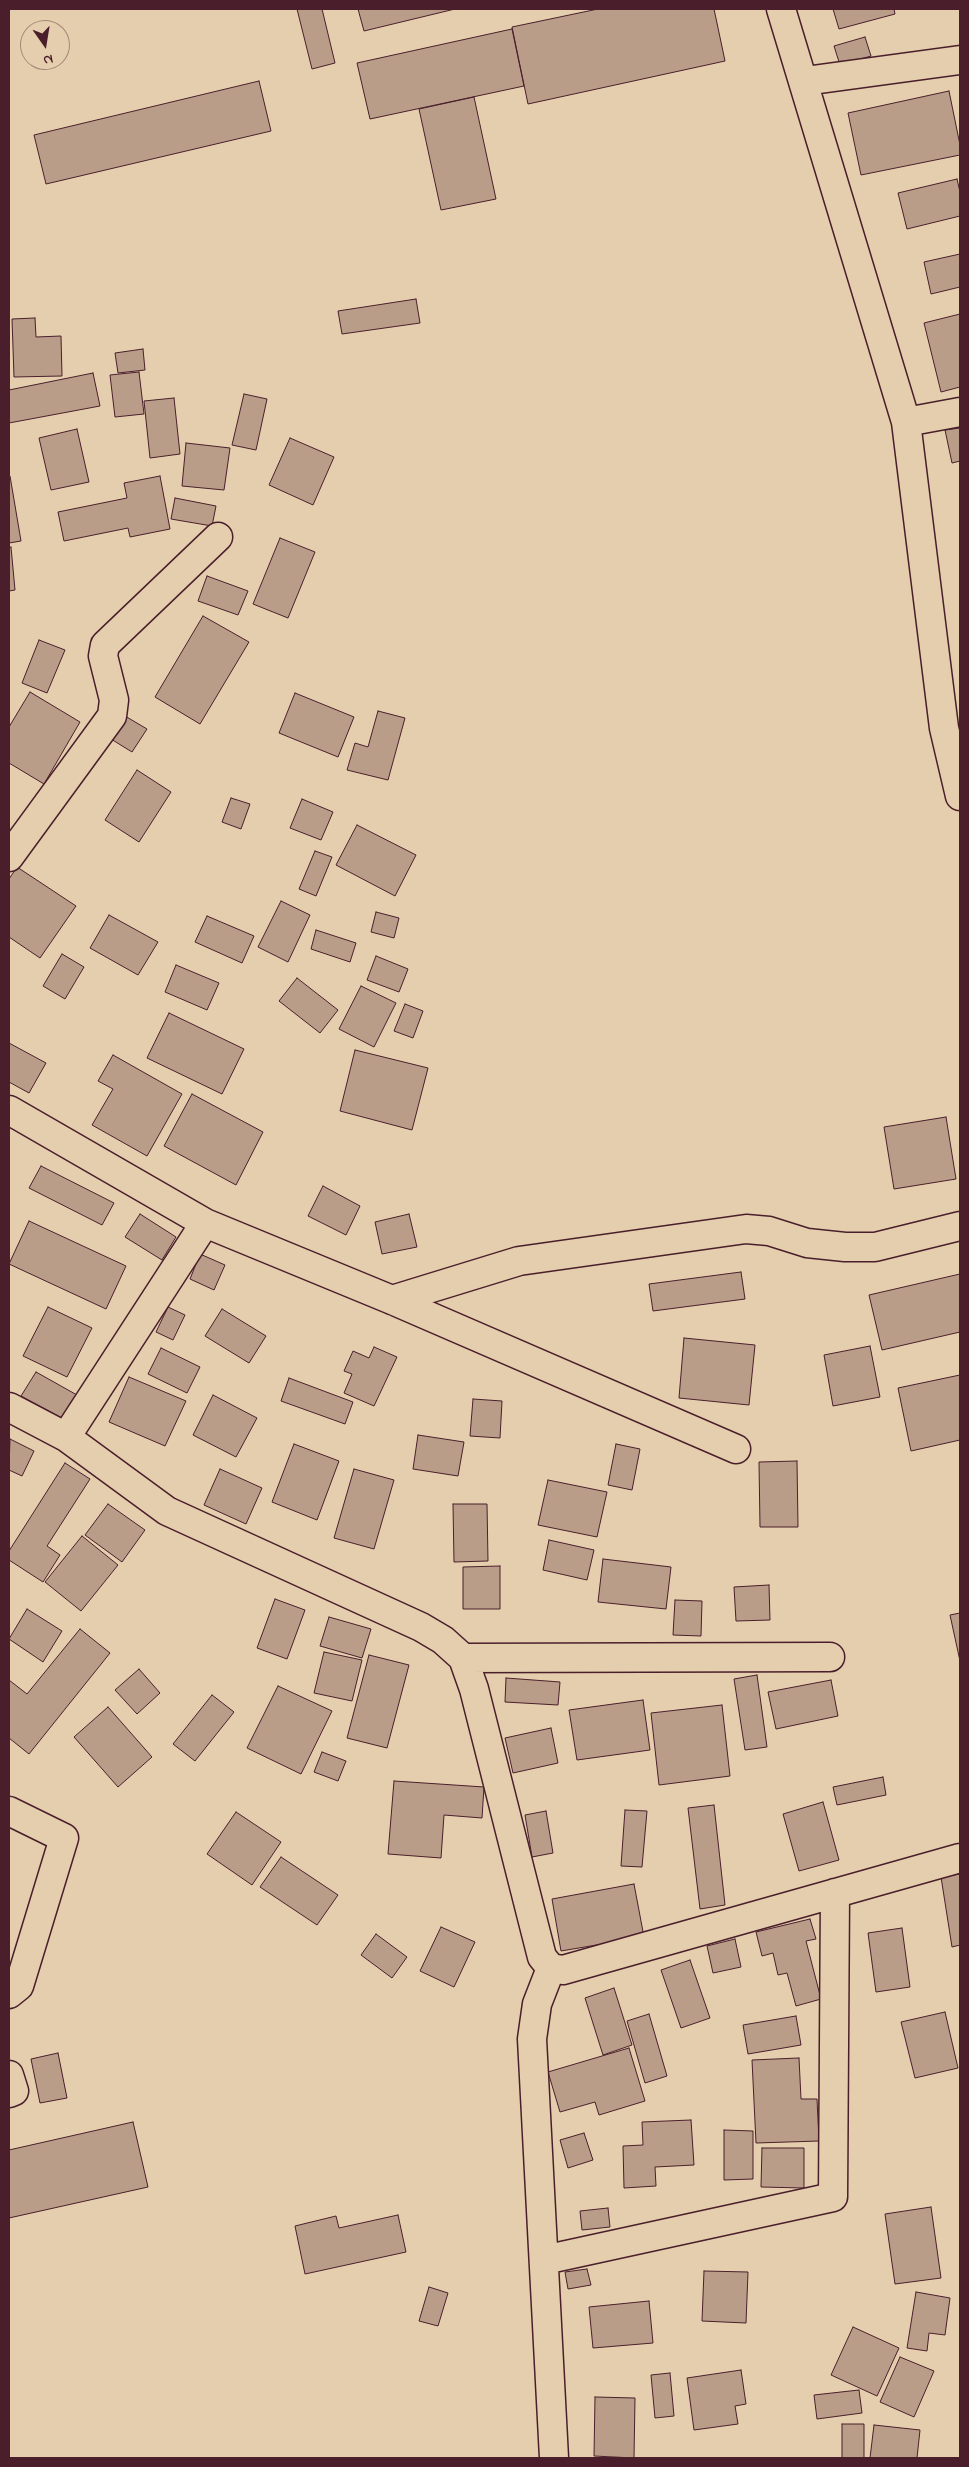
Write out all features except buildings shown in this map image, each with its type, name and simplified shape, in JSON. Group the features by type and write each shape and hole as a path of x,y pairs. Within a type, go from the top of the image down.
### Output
{"street":[{"path":"781,9 805,81 906,422 952,727 960,796"},
{"path":"805,81 960,60"},
{"path":"906,422 960,412"},
{"path":"9,857 112,716 114,700 103,656 105,645 218,537"},
{"path":"9,1110 205,1223 392,1300 736,1449"},
{"path":"66,1437 205,1223"},
{"path":"392,1300 519,1261 746,1229 769,1231 807,1243 846,1247 874,1247 960,1226"},
{"path":"9,1407 66,1437 167,1511 421,1627 444,1640 464,1658 542,1956 551,1968 563,1970 960,1858"},
{"path":"464,1658 830,1657"},
{"path":"9,1810 64,1838 19,1986 9,1994"},
{"path":"544,2260 833,2197 835,1893"},
{"path":"551,1968 537,2004 532,2040 554,2458"},
{"path":"9,2075 14,2091 9,2093"}]}
